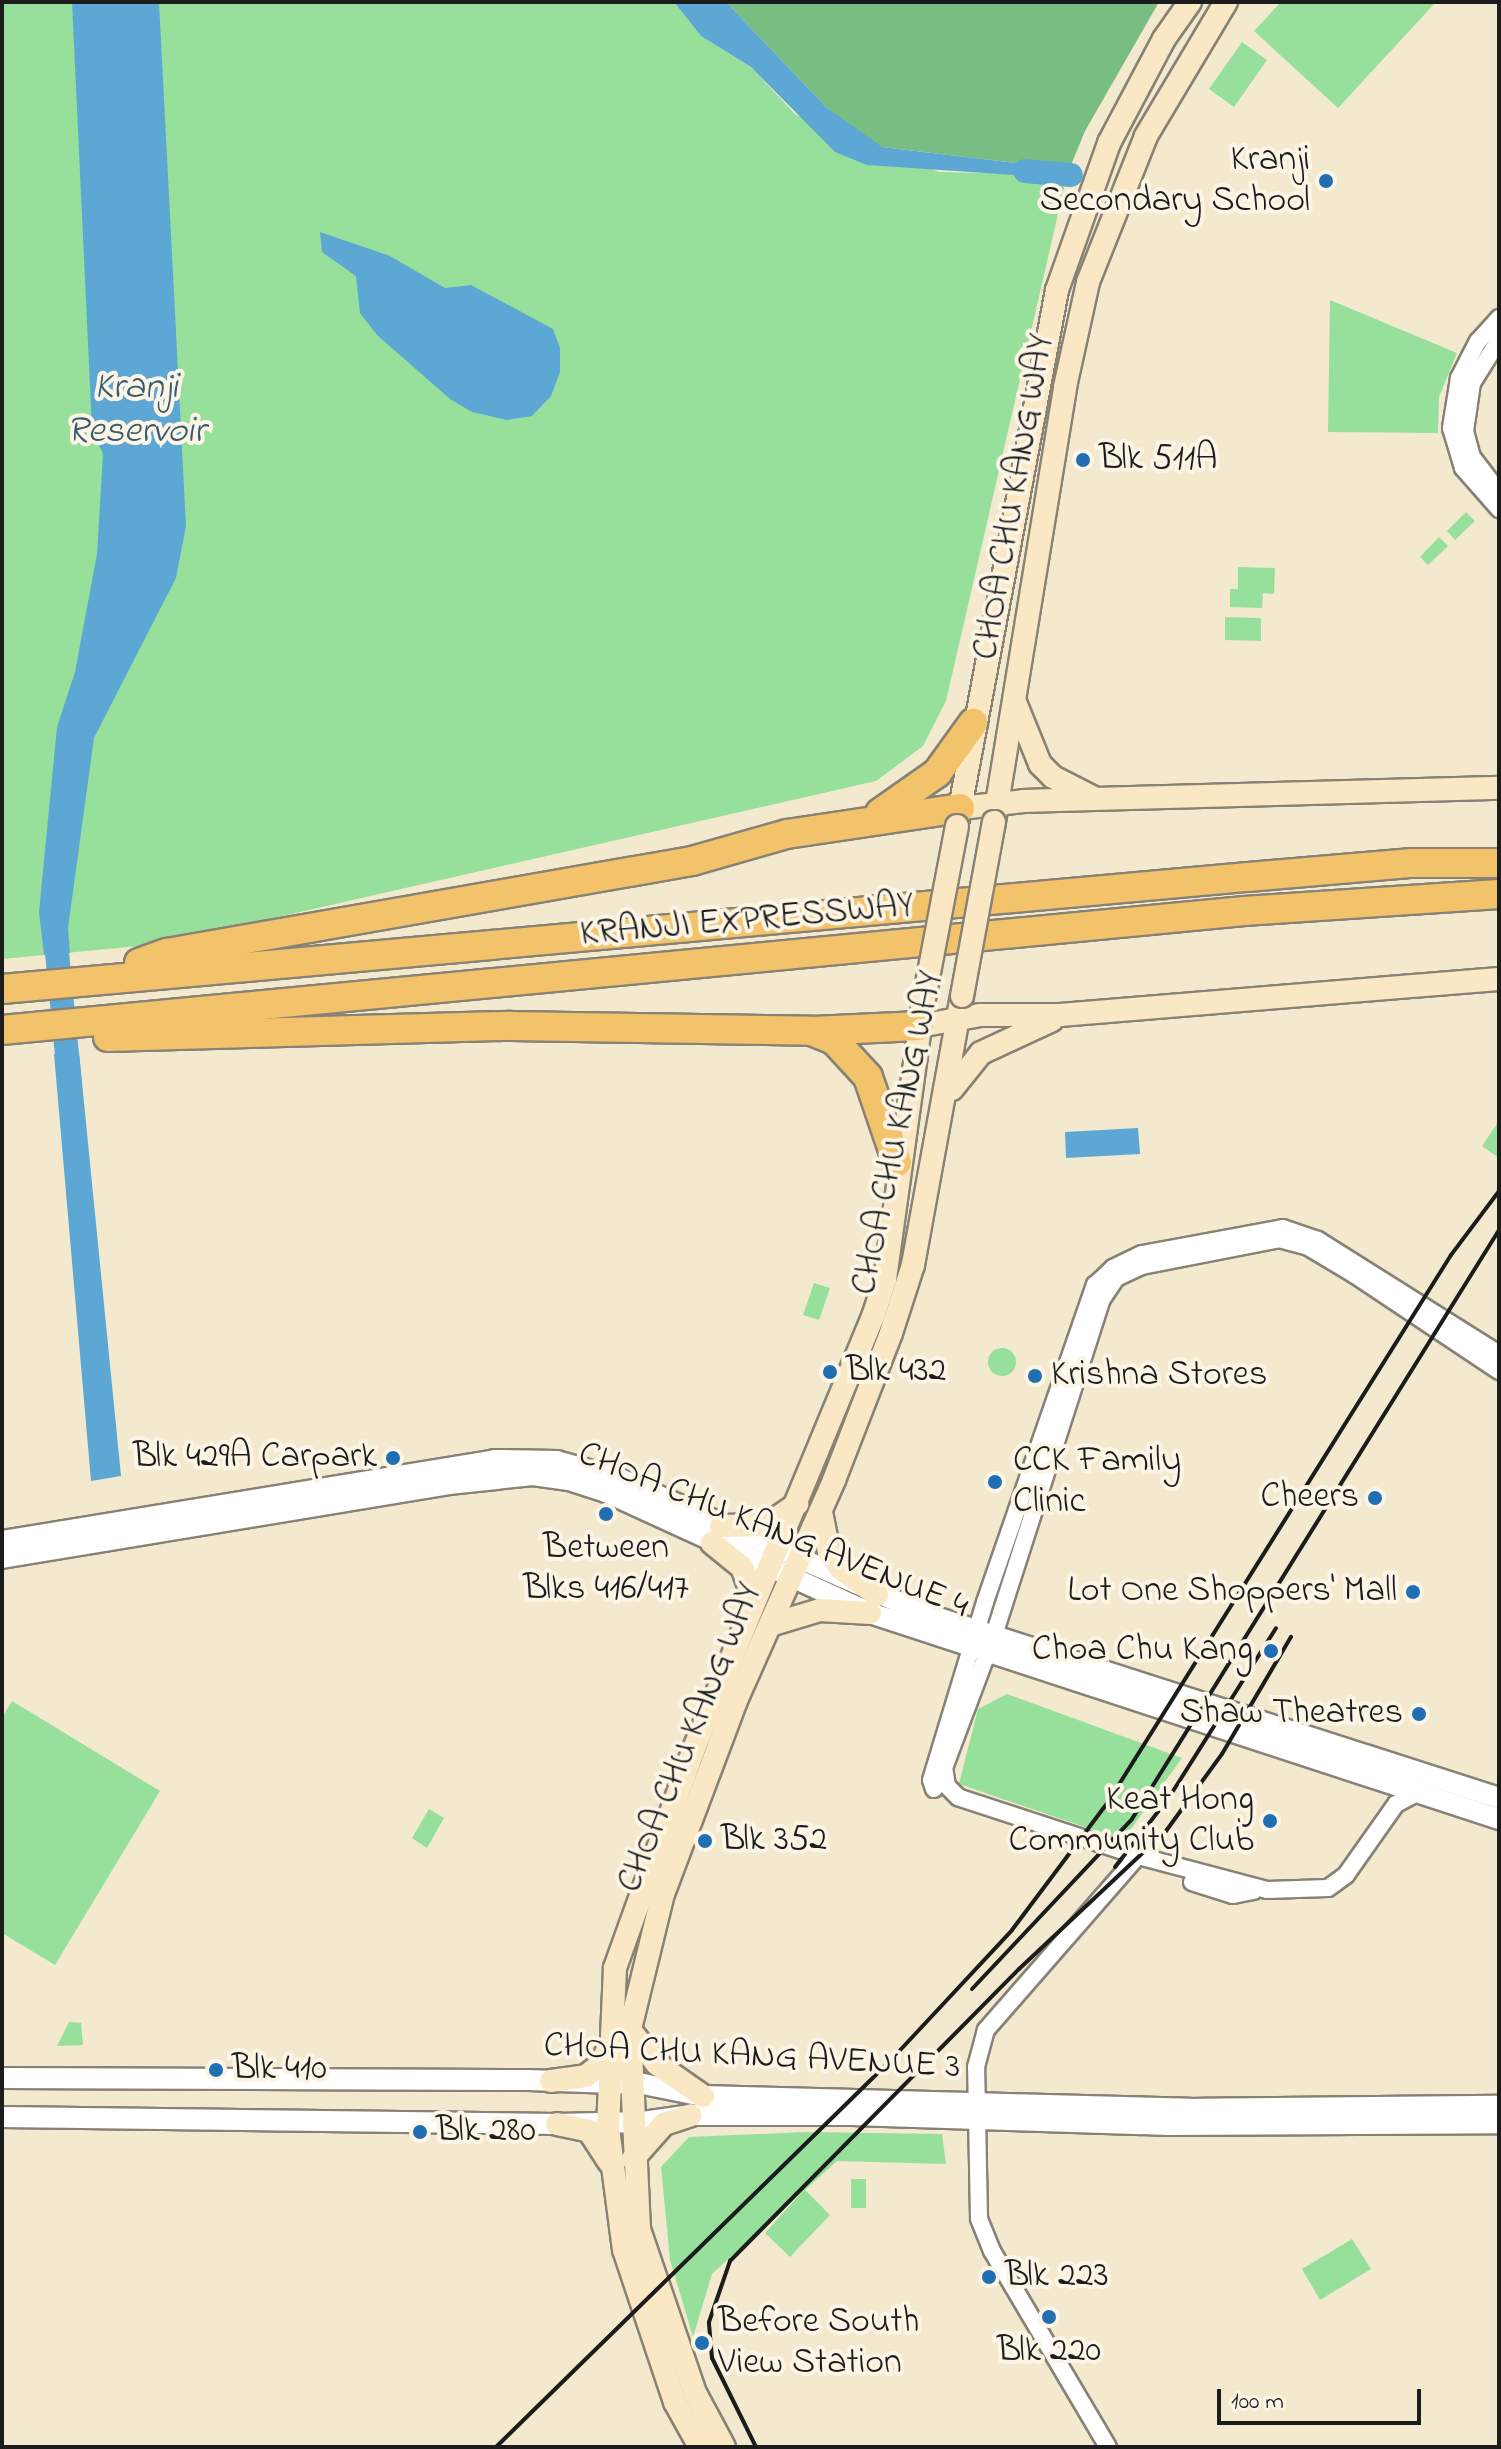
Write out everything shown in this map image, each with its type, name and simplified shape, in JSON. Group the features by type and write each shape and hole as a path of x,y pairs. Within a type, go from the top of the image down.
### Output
{"highway":[{"path":"866,821 916,793 951,759 973,723"},
{"path":"92,979 167,953 692,861 787,834 866,821 958,817"},
{"name":"KRANJI EXPRESSWAY","path":"13,988 858,916 1412,863 1499,863"},
{"name":"KRANJI EXPRESSWAY","path":"96,1029 1244,911 1499,894"},
{"path":"15,1030 510,1026 813,1031 921,1012"},
{"path":"813,1031 834,1040 868,1077 897,1162"}],"main road":[{"name":"CHOA CHU KANG WAY","path":"700,2447 675,2402 637,2296 612,2167 607,2083 615,1968 625,1930 783,1564 798,1503 885,1279 897,1162 921,1012 1057,290 1109,143 1164,39 1190,2"},
{"name":"CHOA CHU KANG WAY","path":"783,1564 820,1511 913,1265 946,1099 996,813 1065,387 1088,282 1146,136 1226,2"},
{"path":"1014,701 1040,764 1053,777 1095,798"},
{"path":"958,817 1095,798 1499,788"},
{"path":"921,1012 961,1007 1060,1015 1499,979"},
{"path":"946,1099 981,1053 1060,1015"},
{"path":"798,1503 767,1525 717,1534 748,1579 759,1621 873,1604"},
{"path":"820,1511 829,1552 873,1604"},
{"name":"CHOA CHU KANG WAY","path":"724,2447 695,2393 639,2229 633,2159 630,2029 663,1894 759,1621"},
{"path":"630,2029 657,2064 697,2105 664,2124 633,2159"},
{"path":"551,2081 586,2076 602,2063 610,2044"},
{"path":"557,2124 589,2131 612,2167"}],"street":[{"path":"1499,318 1478,341 1459,378 1451,428 1463,468 1499,509"},
{"path":"1499,340 1472,383 1465,431 1472,457 1499,492"},
{"path":"934,1789 931,1780 1108,1289 1116,1278 1142,1266 1283,1228 1318,1240 1499,1354"},
{"path":"1417,1793 1396,1804 1346,1875 1328,1888 1267,1890 1233,1895 951,1792 944,1768 1095,1285 1125,1261 1242,1238 1279,1239 1308,1247 1499,1371"},
{"path":"1318,1240 1337,1265"},
{"path":"1089,1303 1108,1289"},
{"name":"CHOA CHU KANG AVENUE 4","path":"2,1541 494,1460 536,1458 620,1479 717,1534"},
{"name":"CHOA CHU KANG AVENUE 4","path":"2,1558 213,1520 533,1475 606,1492 717,1534 873,1604 1499,1819"},
{"name":"CHOA CHU KANG AVENUE 4","path":"982,1642 1499,1798"},
{"path":"1108,2447 992,2251 979,2218 976,2067 986,2030 1136,1860"},
{"name":"CHOA CHU KANG AVENUE 3","path":"2,2078 632,2083 697,2105"},
{"name":"CHOA CHU KANG AVENUE 3","path":"2,2117 557,2124 632,2121 697,2105 977,2109 1499,2106"},
{"name":"CHOA CHU KANG AVENUE 3","path":"977,2109 1169,2125 1499,2123"}],"green space":[{"path":"2,2 674,2 701,36 751,67 796,115 939,172 1067,175 946,701 923,746 876,781 160,944 2,959"},
{"path":"726,2 1159,2 1085,131 1067,175 1057,174 1057,168 882,147 865,139 826,107"},
{"path":"1281,2 1436,2 1338,108 1254,31"},
{"path":"1242,42 1267,60 1234,107 1209,89"},
{"path":"1330,300 1457,353 1439,397 1438,433 1328,432"},
{"path":"1466,512 1475,521 1455,540 1447,531"},
{"path":"1439,537 1448,546 1428,565 1420,557"},
{"path":"1238,567 1275,568 1274,594 1263,593 1262,608 1230,607 1230,589 1238,589"},
{"path":"1225,617 1261,618 1261,641 1225,640"},
{"path":"1499,1121 1499,1158 1482,1146"},
{"path":"814,1283 830,1288 819,1320 803,1315"},
{"path":"1002,1348 1012,1352 1016,1362 1012,1372 1002,1376 992,1372 988,1362 992,1352"},
{"path":"1007,1694 1182,1758 1123,1840 959,1784 978,1709"},
{"path":"12,1701 160,1791 55,1965 2,1933 2,1718"},
{"path":"429,1809 444,1818 427,1848 412,1838"},
{"path":"69,2022 81,2023 83,2045 57,2046"},
{"path":"806,2132 942,2134 946,2164 837,2161 805,2190 830,2215 790,2257 765,2233 803,2191 712,2274 693,2337 670,2260 661,2167 689,2137"},
{"path":"851,2179 866,2179 866,2208 851,2208"},
{"path":"1352,2239 1371,2269 1320,2300 1302,2269"}],"water":[{"name":"Kranji Reservoir","path":"72,2 159,2 186,526 176,578 94,738 68,928 70,953 44,955 39,912 57,727 75,672 97,554 103,454 92,429"},
{"path":"674,2 726,2 826,107 882,147 1058,168 1057,178 867,165 835,152 751,67 701,36"},
{"path":"320,232 390,256 445,288 471,285 553,329 560,348 560,372 551,396 532,416 507,420 472,412 450,399 377,335 360,313 356,276 322,252"},
{"path":"79,1052 121,1476 91,1481 54,1054"},
{"path":"1138,1128 1140,1154 1066,1158 1065,1132"}],"waterway":[{"path":"1025,171 1071,175"},
{"path":"54,922 70,1084"}],"railway":[{"path":"496,2447 890,2061 1012,1930 1108,1802 1451,1255 1499,1191"},
{"path":"972,1989 1132,1819 1499,1230"},
{"path":"1115,1867 1168,1799 1276,1628"},
{"path":"756,2447 712,2358 709,2322 730,2261 1019,1969 1166,1831 1222,1754 1291,1637"}],"place":[{"name":"Kranji Secondary School","path":"1326,181"},
{"name":"Blk 511A","path":"1083,460"},
{"name":"Blk 432","path":"830,1372"},
{"name":"Krishna Stores","path":"1035,1376"},
{"name":"Blk 429A Carpark","path":"393,1458"},
{"name":"CCK Family Clinic","path":"995,1482"},
{"name":"Cheers","path":"1375,1498"},
{"name":"Between Blks 416/417","path":"606,1514"},
{"name":"Lot One Shoppers' Mall","path":"1413,1592"},
{"name":"Choa Chu Kang","path":"1271,1651"},
{"name":"Shaw Theatres","path":"1419,1714"},
{"name":"Keat Hong Community Club","path":"1270,1821"},
{"name":"Blk 352","path":"705,1841"},
{"name":"Blk 410","path":"216,2070"},
{"name":"Blk 280","path":"420,2132"},
{"name":"Blk 223","path":"989,2277"},
{"name":"Blk 220","path":"1049,2317"},
{"name":"Before South View Station","path":"702,2343"}]}
